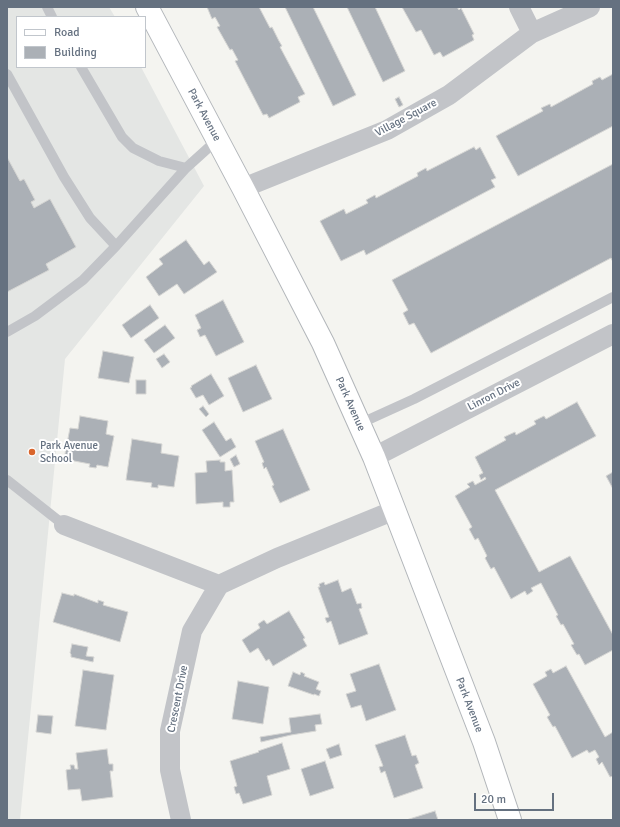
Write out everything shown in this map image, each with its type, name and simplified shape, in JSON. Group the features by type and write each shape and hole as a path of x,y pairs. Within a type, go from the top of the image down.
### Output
{"main road":[{"name":"Park Avenue","path":"146,7 243,188 323,342 374,457 395,510 481,735 510,820"}],"street":[{"path":"519,7 532,33"},
{"name":"Village Square","path":"243,188 387,130 448,95 532,33 590,7"},
{"name":"Linron Drive","path":"374,457 613,334"},
{"path":"64,525 219,585 277,558 395,510"},
{"name":"Crescent Drive","path":"181,820 170,770 170,731 192,631 219,585"}],"lane":[{"path":"47,7 52,16"},
{"path":"83,68 122,137 133,148 159,161 186,168"},
{"path":"7,74 64,177 90,218 116,246"},
{"path":"7,332 35,316 83,280 116,246 186,168 217,140"},
{"path":"359,424 414,399 613,297"},
{"path":"7,480 64,525"}],"shaded area":[{"name":"Park Avenue School","path":"7,7 109,7 114,16 16,16 16,68 142,68 204,186 65,359 20,820 7,820"}],"building":[{"path":"207,7 259,7 270,28 272,27 282,46 280,47 305,94 298,97 300,102 269,118 267,114 263,115 235,61 238,60 232,49 230,50 217,27 220,26 215,17 212,19"},
{"path":"285,7 313,7 356,95 333,106"},
{"path":"347,7 375,7 405,71 383,82"},
{"path":"402,7 457,7 459,10 461,8 474,34 472,35 474,40 443,57 440,52 434,55 421,30 416,32"},
{"path":"613,74 613,126 518,176 496,136 543,111 541,108 550,104 551,107 593,84 592,81 600,77 602,80"},
{"path":"399,97 403,105 399,107 395,99"},
{"path":"474,147 476,150 480,147 496,178 491,180 495,187 366,255 364,250 341,261 320,221 344,209 346,214 368,203 366,200 375,195 376,198 418,176 417,173 426,168 427,171"},
{"path":"7,157 20,181 24,179 35,200 31,202 34,208 50,199 76,247 46,264 49,270 7,292"},
{"path":"613,164 613,262 611,258 431,353 414,323 409,325 403,313 408,310 392,280"},
{"path":"186,240 204,265 209,261 217,272 184,294 177,284 159,296 146,277 163,264 159,259"},
{"path":"223,300 244,342 216,356 205,335 200,337 197,330 201,328 195,315"},
{"path":"150,305 159,318 131,338 122,325"},
{"path":"165,325 175,338 154,353 144,340"},
{"path":"103,351 134,357 129,383 98,378"},
{"path":"164,354 170,362 162,368 156,359"},
{"path":"256,365 272,399 243,412 228,378"},
{"path":"211,374 224,396 209,405 203,395 196,398 190,388"},
{"path":"136,380 146,380 146,394 136,394"},
{"path":"577,402 596,436 495,490 539,572 570,556 613,635 613,650 585,665 579,654 577,655 571,645 574,644 563,624 561,625 556,616 558,615 541,583 531,588 533,591 527,595 525,591 511,599 494,567 491,569 485,558 487,556 478,538 475,540 469,529 472,527 455,496 470,487 467,484 473,481 475,485 486,479 485,477 481,480 479,475 483,473 475,457 506,440 504,437 515,432 516,435 536,424 534,421 544,416 546,419"},
{"path":"203,406 209,414 206,417 199,409"},
{"path":"80,416 108,421 106,434 114,436 108,467 97,465 96,468 89,467 90,464 64,459 70,428 78,429"},
{"path":"214,422 226,441 231,438 236,447 220,457 202,430"},
{"path":"283,429 310,490 280,503 272,486 274,485 266,467 264,469 262,463 264,462 255,441"},
{"path":"132,439 162,444 161,453 179,456 174,487 158,485 158,488 151,487 152,483 126,480"},
{"path":"236,455 240,464 234,467 230,459"},
{"path":"220,460 220,462 225,462 225,471 232,470 234,502 230,502 230,507 223,507 223,502 196,504 195,473 207,472 206,461"},
{"path":"613,472 613,489 606,476"},
{"path":"338,580 342,592 351,588 357,604 361,603 362,608 359,609 368,634 339,645 331,621 327,623 325,618 329,617 318,587 320,587 319,584 324,582 325,585"},
{"path":"62,593 74,596 74,594 98,603 98,600 104,602 103,605 128,612 120,642 53,622"},
{"path":"289,611 305,638 303,639 307,646 273,666 269,659 266,661 258,648 250,653 242,640 260,628 258,624 264,620 267,624"},
{"path":"72,644 88,647 86,656 94,657 93,662 71,657 70,653"},
{"path":"379,664 396,710 366,721 361,705 351,708 346,694 356,691 350,674"},
{"path":"566,666 605,737 613,732 613,776 610,777 602,762 599,765 596,759 599,757 595,750 589,753 587,750 572,758 555,726 553,727 547,717 550,715 533,684 547,676 545,672 551,669 553,673"},
{"path":"83,670 114,675 106,730 75,726"},
{"path":"293,672 300,675 301,672 305,674 304,676 319,682 316,689 321,691 319,696 288,686"},
{"path":"238,681 269,687 263,724 232,719"},
{"path":"320,714 322,724 315,725 316,731 261,742 260,737 291,732 289,718"},
{"path":"38,715 53,716 51,734 36,732"},
{"path":"405,735 412,756 416,755 419,763 415,765 423,788 394,798 385,771 381,773 379,767 383,766 375,745"},
{"path":"282,743 290,769 267,776 272,795 243,804 239,793 236,794 234,787 237,786 230,761"},
{"path":"339,744 342,755 330,759 326,749"},
{"path":"107,749 109,764 113,764 113,771 110,771 113,797 82,801 80,789 68,790 66,770 71,769 70,765 74,765 75,769 78,769 76,753"},
{"path":"325,761 334,788 310,796 301,769"},
{"path":"435,811 438,820 406,820"}],"place":[{"name":"Park Avenue School","path":"32,452"}]}
